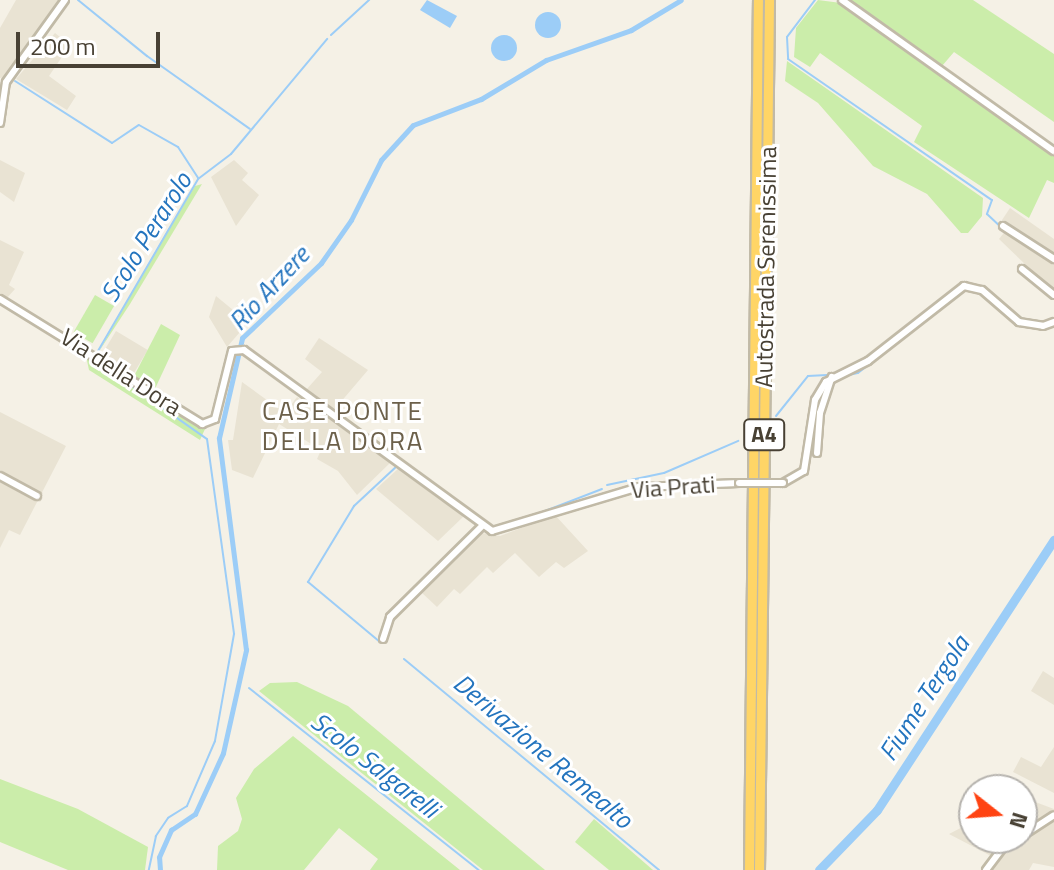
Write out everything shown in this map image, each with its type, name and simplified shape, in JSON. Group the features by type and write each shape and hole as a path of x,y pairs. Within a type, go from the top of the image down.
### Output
{"highway":[{"name":"Autostrada Serenissima","path":"749,870 758,0"},
{"name":"Autostrada Serenissima","path":"759,870 769,0"}],"street":[{"path":"0,123 3,81 65,0"},
{"path":"842,0 1054,151"},
{"path":"1003,226 1054,259"},
{"path":"1022,269 1054,295"},
{"path":"817,453 820,413 832,377 868,361 964,286 982,290 1019,322 1043,326 1054,322"},
{"name":"Via della Dora","path":"0,299 202,424 215,419 238,349 482,526"},
{"name":"Via Prati","path":"482,526 504,531 639,487 783,483 804,471 815,400 832,377"},
{"path":"0,476 37,496"},
{"path":"383,639 390,617 482,526"}],"shaded area":[{"path":"16,0 59,0 6,77 0,78 0,28"},
{"path":"55,33 70,45 49,76 76,96 67,110 16,79"},
{"path":"0,160 25,173 14,202 0,192"},
{"path":"234,160 248,173 242,180 259,195 236,226 211,177"},
{"path":"1010,208 1054,239 1054,257 1002,220"},
{"path":"1007,229 1054,262 1054,292 999,239"},
{"path":"0,240 24,252 9,285 15,289 6,299 0,297"},
{"path":"216,296 233,310 242,301 259,310 227,347 209,317"},
{"path":"116,331 148,350 132,376 101,357"},
{"path":"319,338 368,370 334,410 306,390 322,372 305,359"},
{"path":"242,382 285,413 297,397 391,462 357,495 338,471 317,459 321,450 279,424 253,478 232,470 228,440 233,440"},
{"path":"0,412 66,446 20,535 9,530 0,548"},
{"path":"399,468 464,516 438,541 376,489"},
{"path":"555,515 588,551 564,568 556,562 539,577 515,553 493,573 487,567 460,594 454,589 437,607 420,591 482,533 500,536"},
{"path":"1043,671 1054,678 1054,705 1031,691"},
{"path":"1054,747 1054,793 1038,785 1038,774 1013,772 1021,757 1041,767"},
{"path":"1038,803 1054,809 1054,867 1033,863 1029,870 984,870 991,856 987,854 1038,854"},
{"path":"958,829 958,839 949,834"}],"green space":[{"path":"818,0 841,3 1054,153 1054,183 1047,180 1029,218 914,142 922,126 820,53 810,67 794,57 796,28"},
{"path":"850,0 973,0 1054,54 1054,122 954,52 942,66"},
{"path":"787,61 983,198 982,216 968,233 961,233 927,194 873,166 818,103 785,81"},
{"path":"202,184 98,353 167,231 195,186"},
{"path":"95,295 114,306 93,343 74,332"},
{"path":"4,304 47,326 205,429 200,440 89,370 86,356"},
{"path":"161,324 180,335 154,391 133,378"},
{"path":"297,682 348,706 545,870 483,870 259,691 270,683"},
{"path":"293,736 460,870 370,870 378,859 339,828 304,870 217,870 218,846 238,831 242,819 236,798 254,769"},
{"path":"0,779 78,809 148,847 145,870 68,870 0,842"},
{"path":"594,819 653,870 609,870 575,842"}],"water":[{"path":"427,0 457,16 450,28 420,10"},
{"path":"548,12 557,16 561,25 557,34 548,38 539,34 535,25 539,16"},
{"path":"504,35 513,39 517,48 513,57 504,61 495,57 491,48 495,39"}],"waterway":[{"path":"78,0 147,56 250,129"},
{"name":"Scolo Perarolo","path":"331,35 369,0"},
{"name":"Rio Arzere","path":"160,870 159,857 171,830 195,814 223,753 246,650 219,438 242,338 321,263 351,220 381,160 413,125 481,99 546,60 631,30 681,0"},
{"name":"Derivazione Remealto","path":"815,0 787,37 788,59 992,200 987,214 999,225"},
{"name":"Scolo Perarolo","path":"98,351 198,179 231,154 327,39"},
{"path":"15,81 112,143 139,125 178,147 198,178"},
{"name":"Derivazione Remealto","path":"844,376 858,373 943,306"},
{"name":"Scolo Perarolo","path":"93,359 207,439 234,634 215,741 187,806 168,818 156,836 149,870"},
{"name":"Derivazione Remealto","path":"776,416 808,376 827,375"},
{"name":"Derivazione Remealto","path":"607,485 664,473 738,441"},
{"name":"Derivazione Remealto","path":"401,462 463,506"},
{"name":"Derivazione Remealto","path":"380,642 308,582 354,506 397,466"},
{"name":"Derivazione Remealto","path":"532,516 602,489"},
{"name":"Fiume Tergola","path":"819,870 877,810 1054,540"},
{"name":"Derivazione Remealto","path":"404,659 659,870"},
{"name":"Scolo Salgarelli","path":"249,688 479,870"}],"district":[{"name":"CASE PONTE DELLA DORA","path":"343,426"}]}
